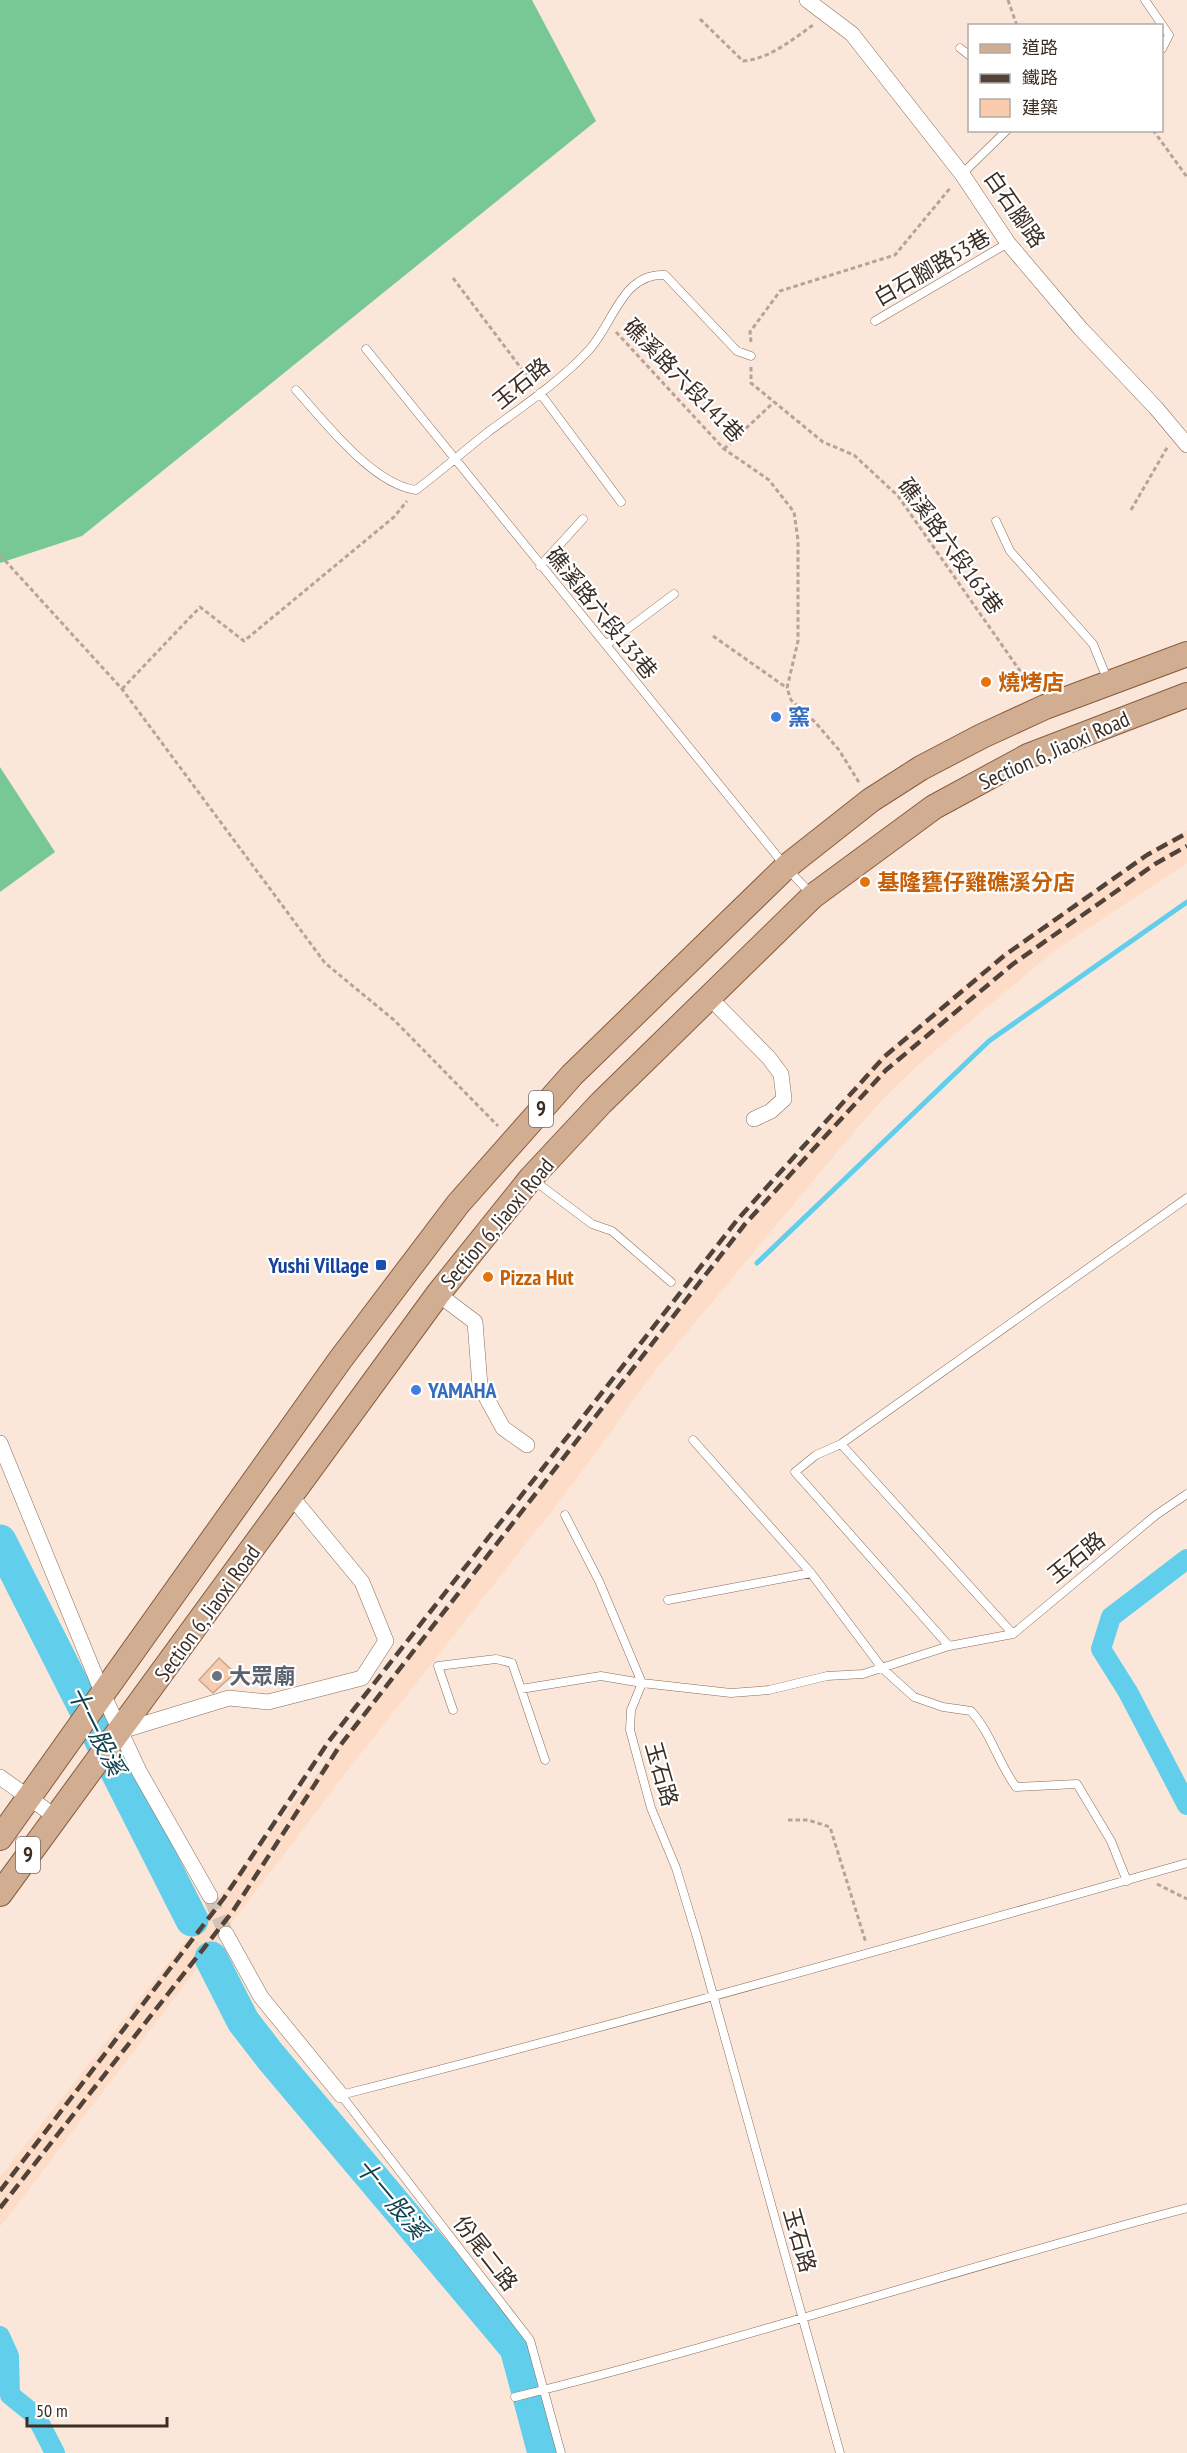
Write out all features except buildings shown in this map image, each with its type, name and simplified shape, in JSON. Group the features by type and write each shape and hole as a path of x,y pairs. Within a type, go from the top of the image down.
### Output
{"main road":[{"name":"9","path":"1119,679 1187,654"},
{"name":"Section 6, Jiaoxi Road","path":"0,1838 340,1360 458,1204 512,1140 572,1075 786,867 872,800 921,768 1045,707 1119,679"},
{"name":"Section 6, Jiaoxi Road","path":"0,1894 438,1294 531,1178 601,1102 813,896 934,807 1028,756 1187,695"}],"street":[{"name":"白石腳路","path":"807,0 852,34 962,174 1008,243 1081,329 1156,408 1187,445"},
{"path":"708,996 782,1074 784,1099 771,1111 754,1119"},
{"path":"438,1294 475,1322 480,1386 503,1428 526,1445"},
{"path":"0,1443 99,1696 118,1735 210,1896"},
{"path":"118,1735 229,1698 268,1702 362,1678 386,1641 362,1582 291,1496"},
{"path":"0,1777 56,1817"},
{"path":"226,1934 261,1997 341,2095"}],"lane":[{"path":"1145,0 1161,24"},
{"path":"1163,26 1169,35 1163,46"},
{"path":"960,48 968,55"},
{"path":"962,174 1005,132"},
{"name":"白石腳路53巷","path":"875,321 1008,243"},
{"name":"玉石路","path":"416,490 540,393 590,350 637,281 652,274 665,275 737,351 751,356"},
{"name":"礁溪路六段133巷","path":"366,349 540,566 786,867 813,896"},
{"path":"296,390 346,445 373,468 405,488 416,490"},
{"path":"540,393 621,502"},
{"path":"540,566 583,519"},
{"path":"996,521 1010,550 1093,644 1119,679"},
{"path":"606,645 674,594"},
{"path":"531,1178 592,1224 612,1231 671,1282"},
{"path":"949,1646 795,1472 816,1455 841,1444 1187,1198"},
{"path":"693,1440 811,1573 882,1668 914,1697 943,1707 971,1711 983,1724 1003,1771 1016,1787 1077,1784 1112,1841 1127,1881"},
{"path":"841,1444 1013,1634"},
{"name":"玉石路","path":"840,2453 676,1868 651,1808 630,1730 631,1710 642,1683 731,1693 769,1690 882,1668 949,1646 1013,1634 1147,1522 1187,1494"},
{"path":"565,1515 599,1581 642,1683"},
{"path":"669,1600 811,1573"},
{"path":"453,1710 438,1666 496,1659 512,1663 545,1760"},
{"path":"521,1689 601,1676 642,1683"},
{"path":"341,2095 633,2020 712,1995 1187,1863"},
{"name":"份尾二路","path":"341,2095 530,2340 561,2453"},
{"path":"515,2397 804,2319 1096,2232 1187,2208"}],"path":[{"path":"1008,0 1016,24"},
{"path":"700,19 743,61 753,60 772,52 826,15"},
{"path":"1154,132 1187,177"},
{"path":"751,356 750,332 780,291 895,255 962,174"},
{"path":"453,278 540,393"},
{"name":"礁溪路六段141巷","path":"607,322 724,448 769,480 794,512 798,540 798,641 787,688"},
{"name":"礁溪路六段163巷","path":"751,356 751,383 822,442 854,455 898,496 1045,707"},
{"path":"724,448 774,402"},
{"path":"1131,510 1176,432"},
{"path":"122,689 200,607 244,641 394,517 416,490"},
{"path":"0,555 122,689 325,963 394,1020 512,1140"},
{"path":"713,636 787,688 791,700 816,722 839,750 872,800"},
{"path":"788,1820 808,1820 830,1827 869,1953"},
{"path":"1153,1872 1156,1884 1187,1899"}],"shaded area":[{"path":"1187,830 1187,863 1054,951 917,1066 880,1102 838,1151 654,1372 572,1485 355,1761 0,2227 0,2177 879,1057 1001,954 1159,845"}],"green space":[{"path":"0,0 532,0 596,121 82,536 0,563"},
{"path":"0,767 55,852 0,892"}],"waterway":[{"path":"757,1263 989,1041 1187,902"},
{"name":"十一股溪","path":"0,1541 192,1920"},
{"path":"1187,1559 1111,1617 1101,1649 1128,1692 1187,1805"},
{"name":"十一股溪","path":"211,1958 243,2021 270,2056 516,2348 544,2453"},
{"path":"0,2336 9,2356 10,2395 36,2416 55,2453"}],"tunnel":[{"path":"210,1896 226,1934"}],"railway":[{"path":"0,2191 224,1898 329,1741 738,1219 884,1057 1005,955 1147,855 1187,833"},
{"path":"0,2208 233,1911 339,1747 745,1224 886,1070 1013,964 1155,864 1187,846"}],"place":[{"name":"燒烤店","path":"986,682"},
{"name":"窯","path":"776,717"},
{"name":"基隆甕仔雞礁溪分店","path":"865,882"},
{"name":"Yushi Village","path":"381,1265"},
{"name":"Pizza Hut","path":"488,1277"},
{"name":"YAMAHA","path":"416,1390"},
{"name":"大眾廟","path":"217,1676"}]}
